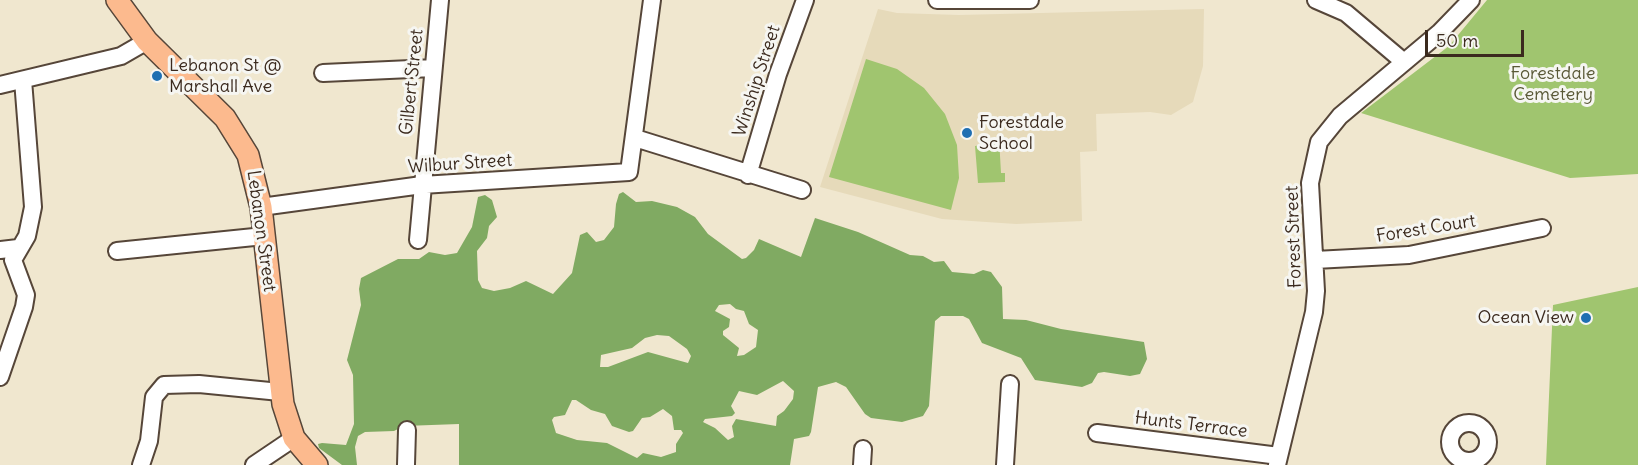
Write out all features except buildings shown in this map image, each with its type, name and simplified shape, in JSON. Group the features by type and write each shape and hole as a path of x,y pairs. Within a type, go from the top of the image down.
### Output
{"main road":[{"name":"Lebanon Street","path":"117,0 147,41 213,104 234,130 252,166 261,207 280,392 294,438 317,465"}],"street":[{"name":"Gilbert Street","path":"418,240 440,0"},
{"path":"652,0 640,76 635,138 802,190"},
{"name":"Winship Street","path":"748,175 778,74 805,0"},
{"path":"937,0 1030,0"},
{"name":"Forest Street","path":"1278,460 1312,322 1315,260 1310,183 1319,142 1340,116 1439,33 1471,0"},
{"path":"1322,1 1346,13 1364,26 1404,62"},
{"path":"0,85 125,55 147,41"},
{"path":"323,73 433,68"},
{"path":"0,377 19,327 25,301 24,288 13,265 18,248 27,237 33,207 22,80"},
{"name":"Wilbur Street","path":"261,207 422,185 629,172 635,138"},
{"name":"Forest Court","path":"1315,260 1409,255 1542,228"},
{"path":"117,251 264,236"},
{"path":"0,249 18,248"},
{"path":"141,465 149,441 152,405 157,391 164,385 188,384 280,392"},
{"path":"1005,465 1010,384"},
{"path":"406,465 407,430"},
{"name":"Hunts Terrace","path":"1097,433 1278,460"},
{"path":"254,465 294,438"}],"shaded area":[{"name":"Forestdale School","path":"878,9 897,13 959,15 1204,9 1203,66 1193,102 1171,115 1150,112 1096,114 1097,151 1080,152 1082,221 1016,224 942,219 820,187"}],"green space":[{"name":"Forestdale Cemetery","path":"1487,0 1638,0 1638,174 1570,178 1361,113 1449,46"},
{"path":"866,59 897,69 924,88 945,114 957,145 959,178 951,210 829,177"},
{"path":"999,138 1001,173 1005,173 1005,182 978,183 975,146 983,145 983,141"},
{"path":"623,192 636,202 652,201 677,207 695,217 708,234 742,259 754,250 759,239 801,257 815,218 858,232 910,255 923,256 934,262 944,261 952,272 974,274 983,270 991,272 1002,287 1003,319 1026,320 1061,329 1144,342 1147,359 1140,374 1130,376 1098,373 1092,383 1082,387 1035,380 1021,358 982,343 969,319 963,316 941,316 935,321 929,406 923,416 902,422 871,418 865,414 846,387 836,382 818,387 811,432 809,436 794,439 790,465 459,465 459,424 404,426 394,431 365,432 358,436 355,447 357,465 342,465 319,448 318,444 322,443 346,445 354,424 353,375 347,360 361,305 359,289 361,278 398,259 419,259 429,252 445,255 457,253 472,227 478,197 485,195 492,200 497,217 489,226 487,238 477,251 478,280 482,288 494,291 510,288 526,281 553,294 572,273 580,235 587,232 596,242 604,240 614,227 619,194","holes":["730,304 744,311 749,324 758,330 756,347 744,355 737,356 739,348 723,335 723,331 729,327 730,319 715,311 719,305","657,335 669,336 687,349 691,356 688,363 648,352 608,367 600,367 601,355 632,348 645,338","783,381 794,391 793,399 777,416 776,426 736,419 732,426 734,437 728,440 715,428 703,422 705,419 732,416 735,413 731,406 739,391 757,395","572,400 576,400 591,410 605,414 612,426 629,432 633,431 642,418 650,417 663,409 672,416 674,430 681,430 683,433 676,444 676,452 661,457 643,453 637,458 607,443 577,440 556,433 552,420 554,417 565,415"]},
{"path":"1638,287 1638,465 1546,465 1553,305"}],"place":[{"name":"Lebanon St @ Marshall Ave","path":"157,76"},
{"name":"Forestdale School","path":"967,133"},
{"name":"Ocean View","path":"1586,318"}]}
